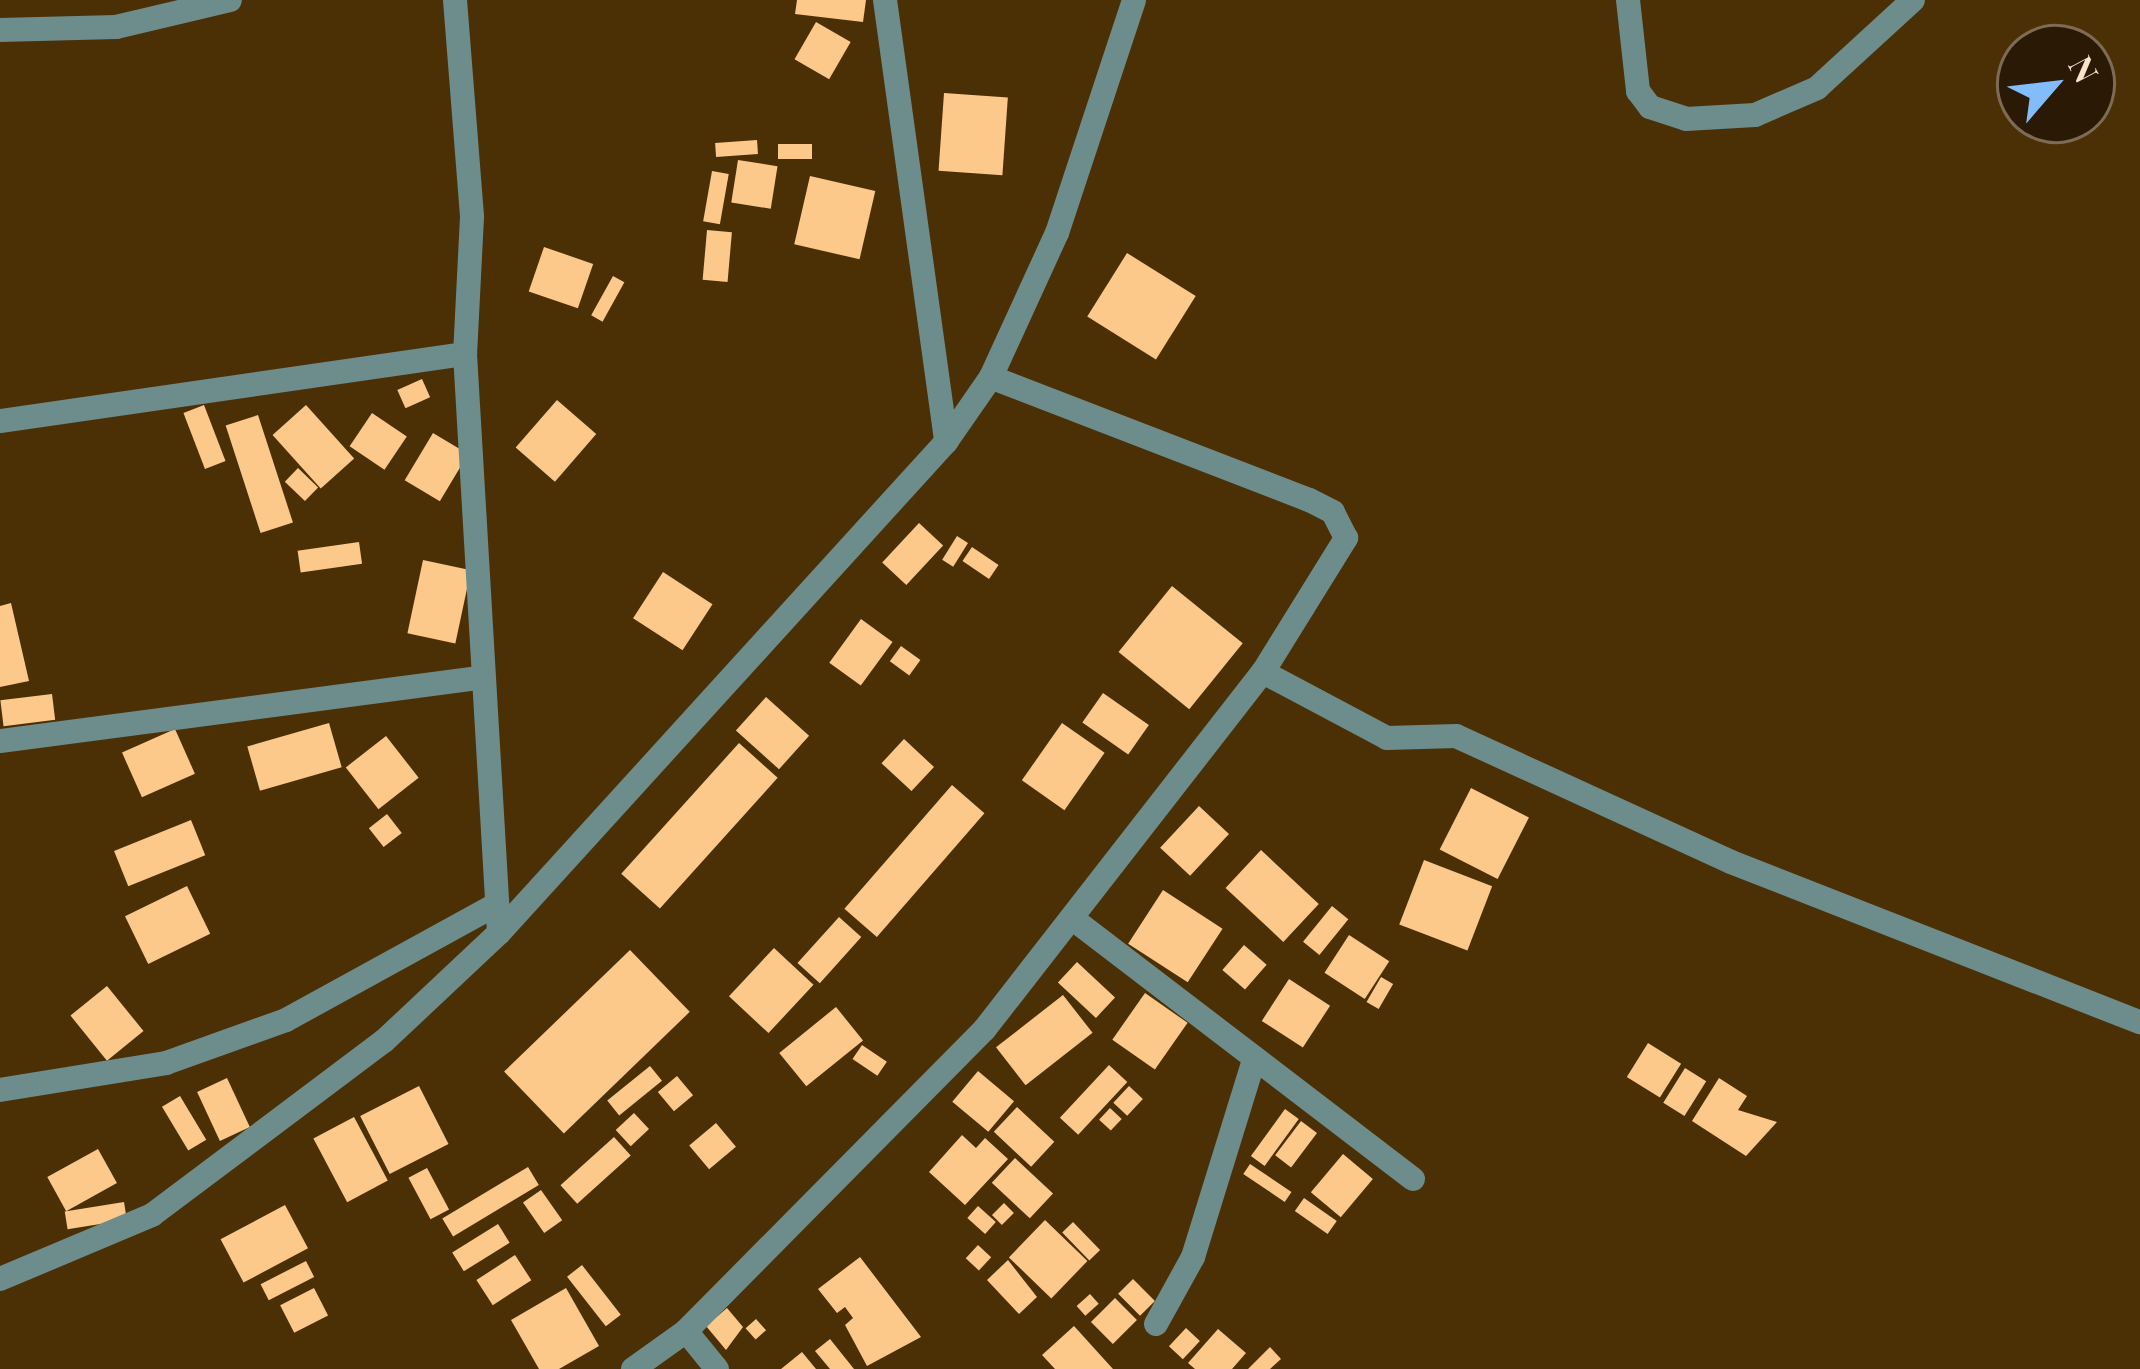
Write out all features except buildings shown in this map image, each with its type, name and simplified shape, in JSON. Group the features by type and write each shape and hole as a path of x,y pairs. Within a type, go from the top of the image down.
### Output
{"street":[{"path":"0,30 116,27 230,0"},
{"path":"455,0 472,217 466,354 499,932"},
{"path":"885,0 946,442"},
{"path":"0,1280 152,1215 384,1041 499,932 946,442 991,377 1057,233 1134,0"},
{"path":"1628,0 1638,91 1650,107 1686,119 1755,116 1817,88 1913,0"},
{"path":"0,421 466,354"},
{"path":"633,1369 686,1331 984,1030 1263,672 1346,538 1333,512 991,377"},
{"path":"1263,672 1387,738 1456,736 1731,862 2140,1022"},
{"path":"0,741 481,678"},
{"path":"0,1090 166,1063 286,1021 497,904"},
{"path":"1073,919 1413,1179"},
{"path":"1156,1324 1193,1256 1254,1060"},
{"path":"686,1331 717,1369"}]}
